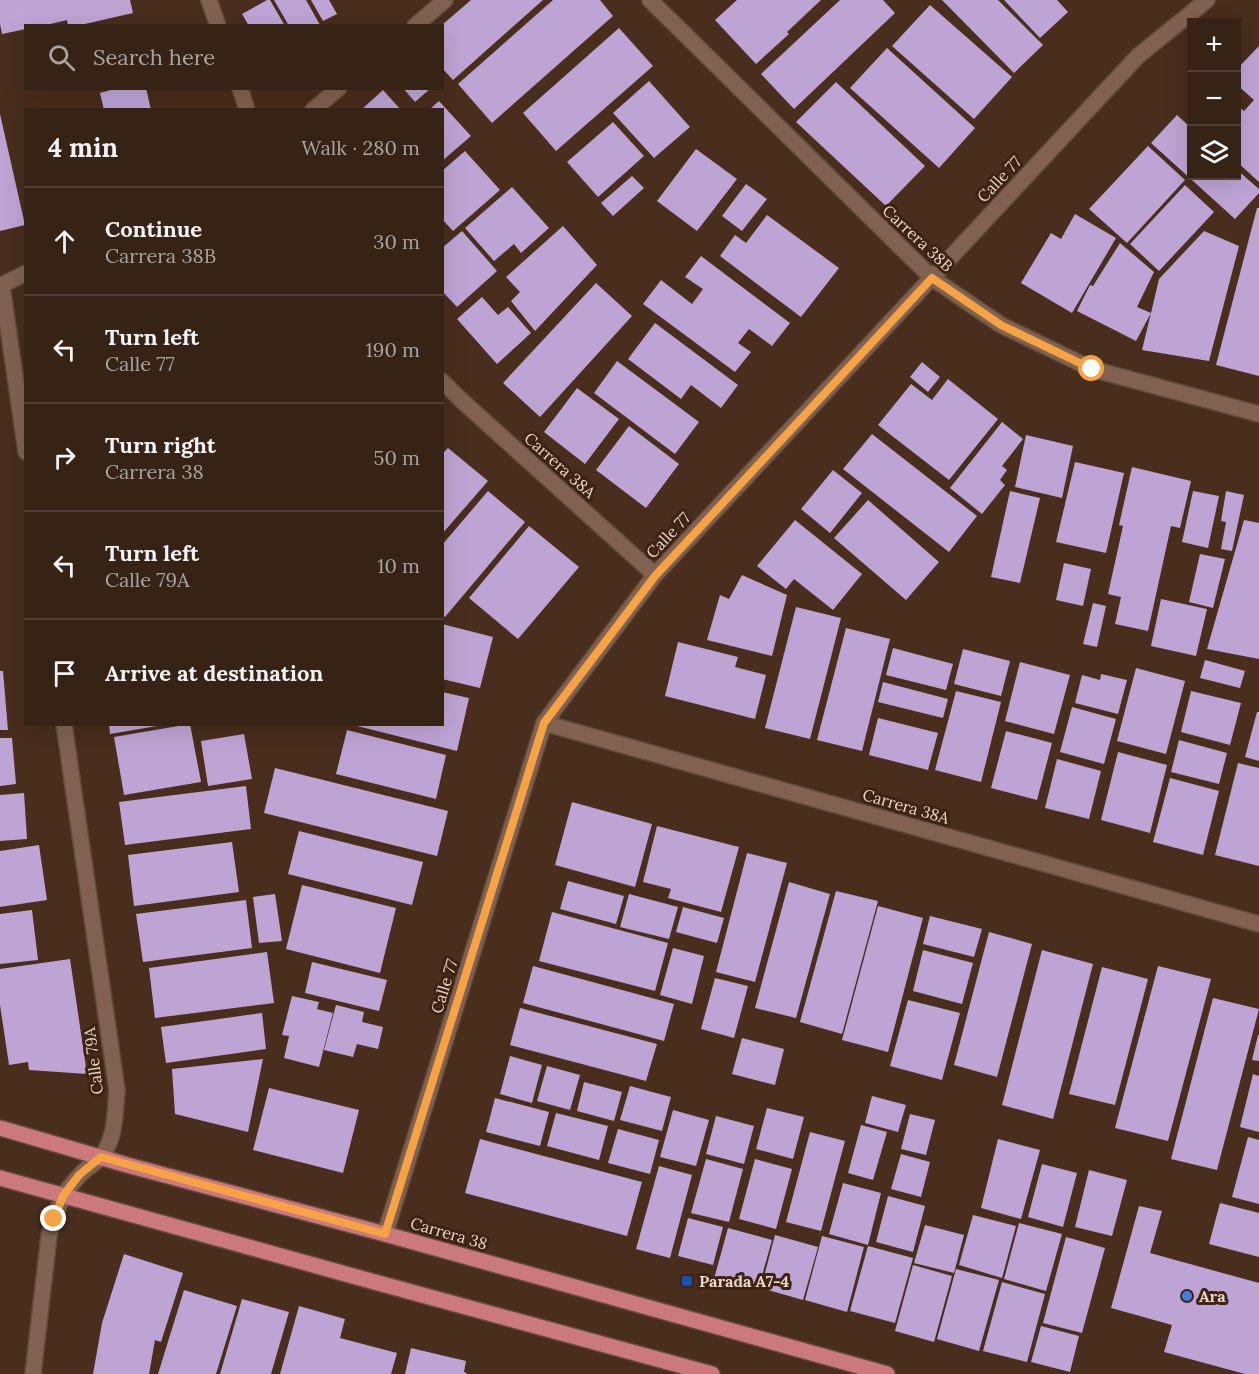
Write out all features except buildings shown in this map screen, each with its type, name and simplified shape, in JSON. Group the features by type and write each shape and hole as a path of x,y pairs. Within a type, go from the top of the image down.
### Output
{"main road":[{"name":"Carrera 38","path":"0,1128 887,1374"},
{"path":"0,1178 712,1374"}],"street":[{"path":"209,0 217,24"},
{"path":"417,24 445,0"},
{"name":"Carrera 38B","path":"650,0 932,278 1001,325 1092,369 1259,414"},
{"name":"Calle 77","path":"385,1234 544,723 655,576 1138,56 1207,0"},
{"path":"241,90 246,108"},
{"path":"315,108 337,90"},
{"path":"24,274 1,286 24,439"},
{"name":"Carrera 38A","path":"444,383 655,576"},
{"name":"Carrera 38A","path":"544,723 1259,924"},
{"name":"Calle 79A","path":"33,1374 49,1236 54,1219 63,1196 79,1175 101,1157 109,1141 115,1124 117,1090 64,726"}],"place":[{"name":"Parada A7-4","path":"687,1281"},
{"name":"Ara","path":"1187,1296"}],"route":[{"path":"54,1219 63,1196 79,1175 101,1157 385,1234 544,723 655,576 932,278 1001,325 1092,369"}]}
